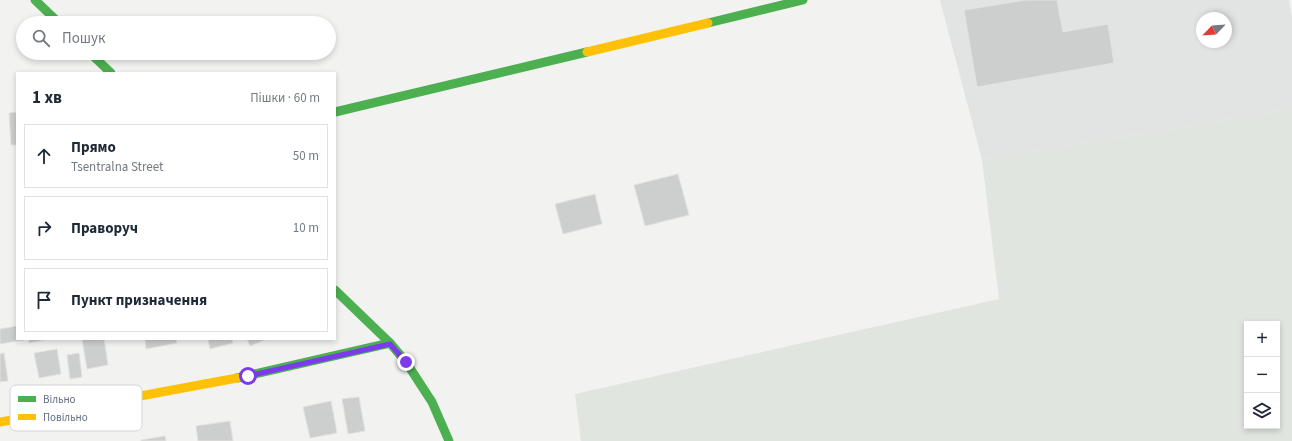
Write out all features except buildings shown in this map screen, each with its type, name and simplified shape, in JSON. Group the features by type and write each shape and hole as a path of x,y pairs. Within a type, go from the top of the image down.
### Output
{"street":[{"path":"36,0 52,16"},
{"path":"336,112 804,0"},
{"path":"97,60 110,72"},
{"path":"336,291 390,344 406,362 432,402 449,441"},
{"path":"142,396 248,376 390,344"},
{"path":"0,422 10,420"}],"shaded area":[{"path":"940,0 1289,0 1292,17 1292,109 982,160"},
{"path":"1292,109 1292,441 581,441 575,394 999,299 982,160"}],"traffic: fast":[{"path":"35,0 52,16"},
{"path":"708,23 803,0"},
{"path":"336,112 587,52"},
{"path":"97,60 110,72"},
{"path":"336,291 390,343 406,362 432,402 449,441"},
{"path":"237,378 390,343"}],"traffic: slow":[{"path":"587,52 708,23"},
{"path":"142,396 237,378"},
{"path":"0,422 10,420"}],"route":[{"path":"248,376 390,344 406,362"}]}
